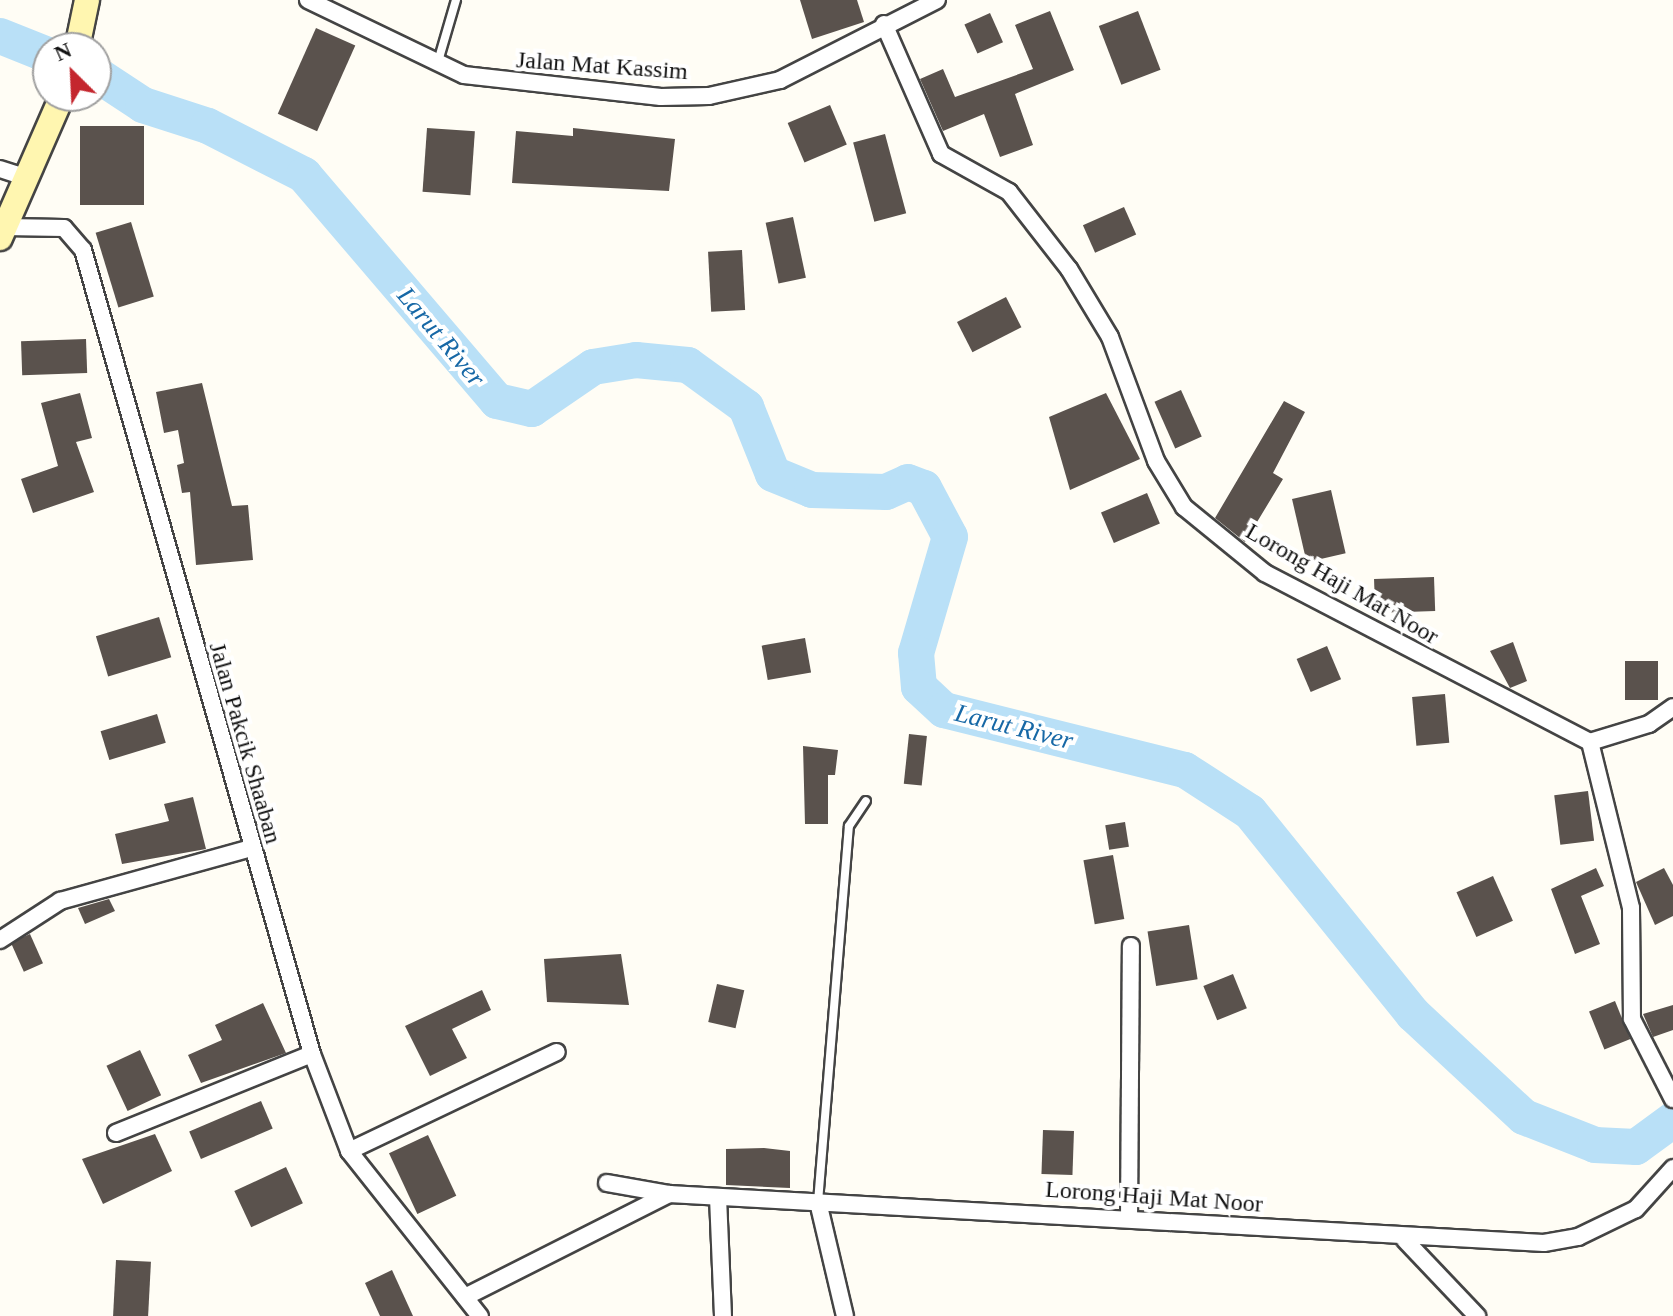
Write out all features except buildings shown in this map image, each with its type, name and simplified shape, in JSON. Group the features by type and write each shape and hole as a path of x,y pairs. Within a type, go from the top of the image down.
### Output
{"main road":[{"path":"80,32 86,5"},
{"path":"3,232 55,112"}],"street":[{"name":"Jalan Mat Kassim","path":"308,0 437,66 494,82 709,96 780,80 884,24 937,0"},
{"name":"Lorong Haji Mat Noor","path":"884,24 941,154 1009,192 1069,269 1110,337 1156,461 1194,517 1265,573 1590,742"},
{"path":"0,169 27,178"},
{"name":"Jalan Pakcik Shaaban","path":"3,232 64,228 83,250 312,1054 349,1151 480,1316"},
{"path":"1672,1098 1632,1019 1631,908 1590,742 1649,724 1673,707"},
{"path":"0,940 60,901 251,848"},
{"path":"1129,1219 1131,946"},
{"path":"349,1151 557,1052"},
{"path":"116,1133 312,1054"},
{"name":"Lorong Haji Mat Noor","path":"607,1183 669,1194 1129,1219 1405,1240 1578,1237 1636,1209 1673,1168"},
{"path":"465,1297 669,1194"},
{"path":"718,1197 723,1316"},
{"path":"818,1202 845,1316"},
{"path":"1405,1240 1477,1316"}],"lane":[{"path":"437,66 456,0"},
{"path":"818,1202 849,826 866,801"}],"waterway":[{"name":"Larut River","path":"0,36 32,49"},
{"name":"Larut River","path":"112,85 143,105 208,126 304,175 497,401 532,409 593,367 636,360 688,365 746,407 773,474 812,490 886,492 908,482 924,488 950,537 916,653 919,687 944,710 1185,770 1250,812 1413,1014 1524,1117 1595,1145 1636,1147 1673,1120"}]}
